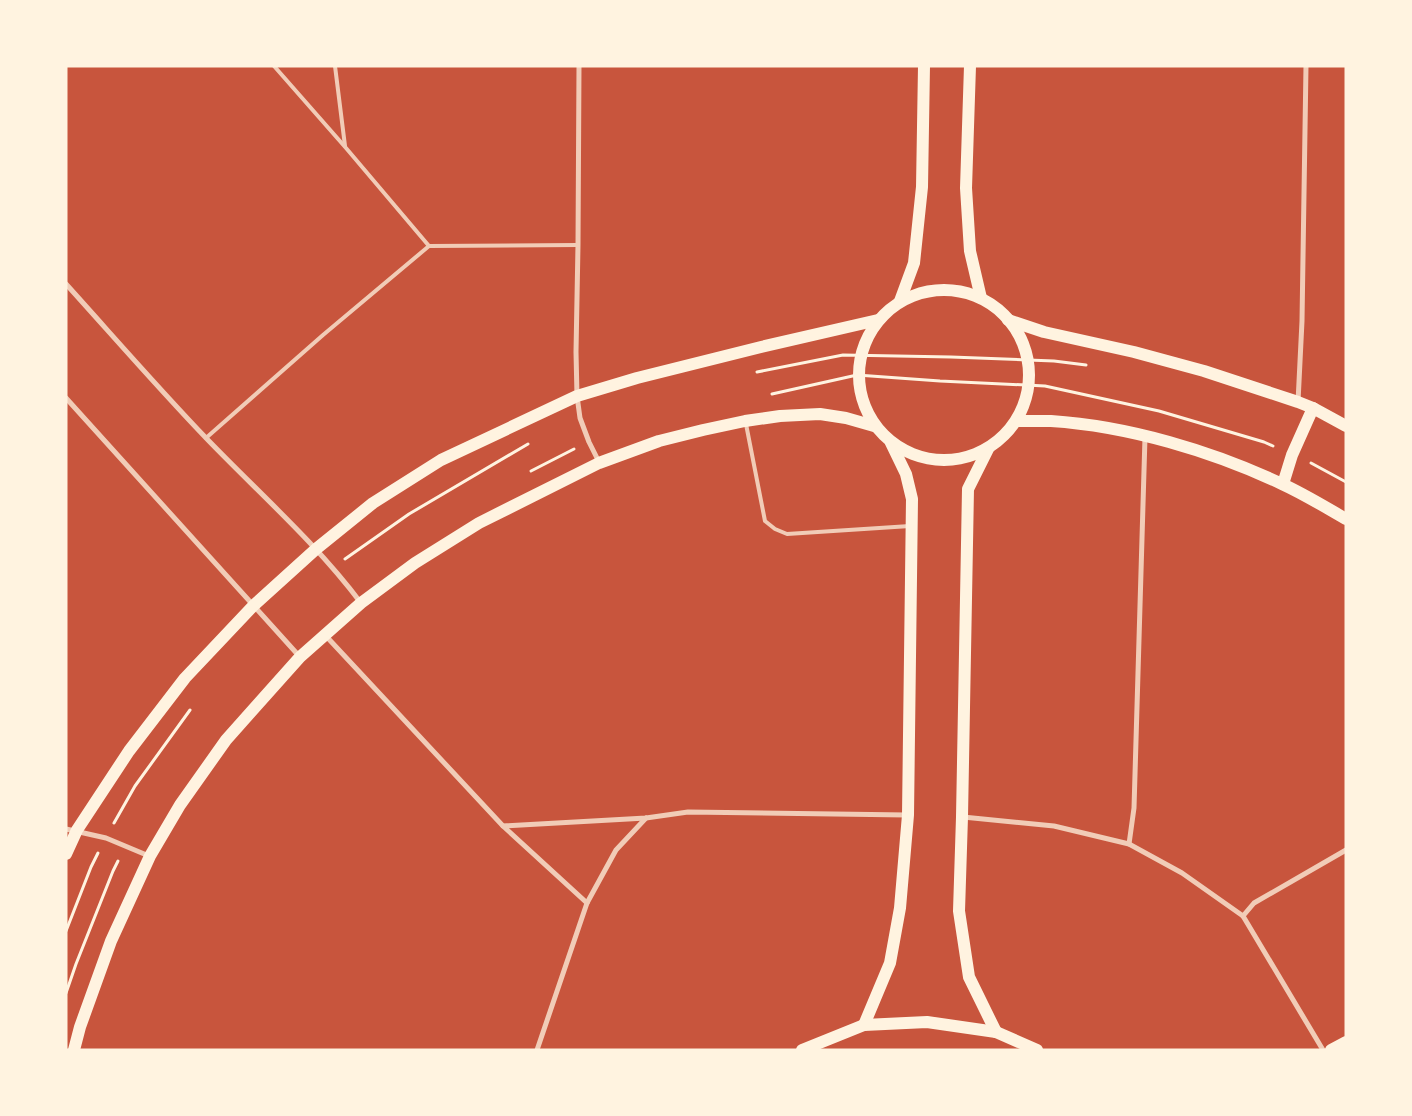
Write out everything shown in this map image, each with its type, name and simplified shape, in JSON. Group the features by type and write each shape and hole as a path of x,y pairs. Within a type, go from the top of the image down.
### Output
{"main road":[{"path":"900,301 914,262 922,187 924,66"},
{"path":"970,66 966,188 970,251 981,298"},
{"path":"954,290 981,298 996,307 1021,338 1028,360 1029,386 1025,404 1017,421 1004,437 988,449 964,459 938,461 914,455 891,443 874,426 864,407 857,375 859,356 866,336 888,309 900,301 926,291 954,290"},
{"path":"66,854 72,830 185,678 254,606 316,549 373,503 441,460 577,396 637,378 878,320"},
{"path":"1008,320 1044,332 1134,352 1204,371 1298,402 1346,426"},
{"path":"1283,484 1292,455 1313,408"},
{"path":"74,1050 110,940 150,856 180,805 226,740 300,657 361,603 415,563 479,523 599,463 659,441 745,421 780,416 820,414 846,418 874,426"},
{"path":"1017,421 1051,421 1100,427 1145,436 1218,457 1283,484 1346,519"},
{"path":"864,1026 890,963 900,908 908,815 912,499 906,474 891,443"},
{"path":"988,449 968,489 962,816 958,911 970,977 996,1032"},
{"path":"802,1050 864,1026 926,1022 996,1032 1037,1050"},
{"path":"1331,1050 1346,1042"}],"street":[{"path":"579,66 577,396 580,418 599,463"},
{"path":"1298,402 1302,311 1306,66"},
{"path":"66,284 206,438 316,549 361,603"},
{"path":"66,398 300,657"},
{"path":"1129,844 1134,808 1145,436"},
{"path":"324,635 503,826 587,903"},
{"path":"503,826 646,818 688,812 908,815"},
{"path":"962,816 1054,826 1129,844 1182,872 1243,916 1323,1050"},
{"path":"537,1050 587,903 616,850 646,818"},
{"path":"72,830 106,838 150,856"},
{"path":"1243,916 1254,904 1346,850"}],"lane":[{"path":"274,66 429,246"},
{"path":"335,66 346,148"},
{"path":"206,438 323,335 429,246 578,245"},
{"path":"745,421 765,521 775,529 787,534 912,526"}],"path":[{"path":"754,373 842,356 951,357 1054,361 1090,366"},
{"path":"770,394 857,375 1045,386 1159,411 1264,442 1327,471 1346,482"},
{"path":"331,568 409,514 535,440"},
{"path":"528,472 589,442"},
{"path":"66,931 91,867 135,786 192,706"},
{"path":"66,993 113,871 127,846"}]}
